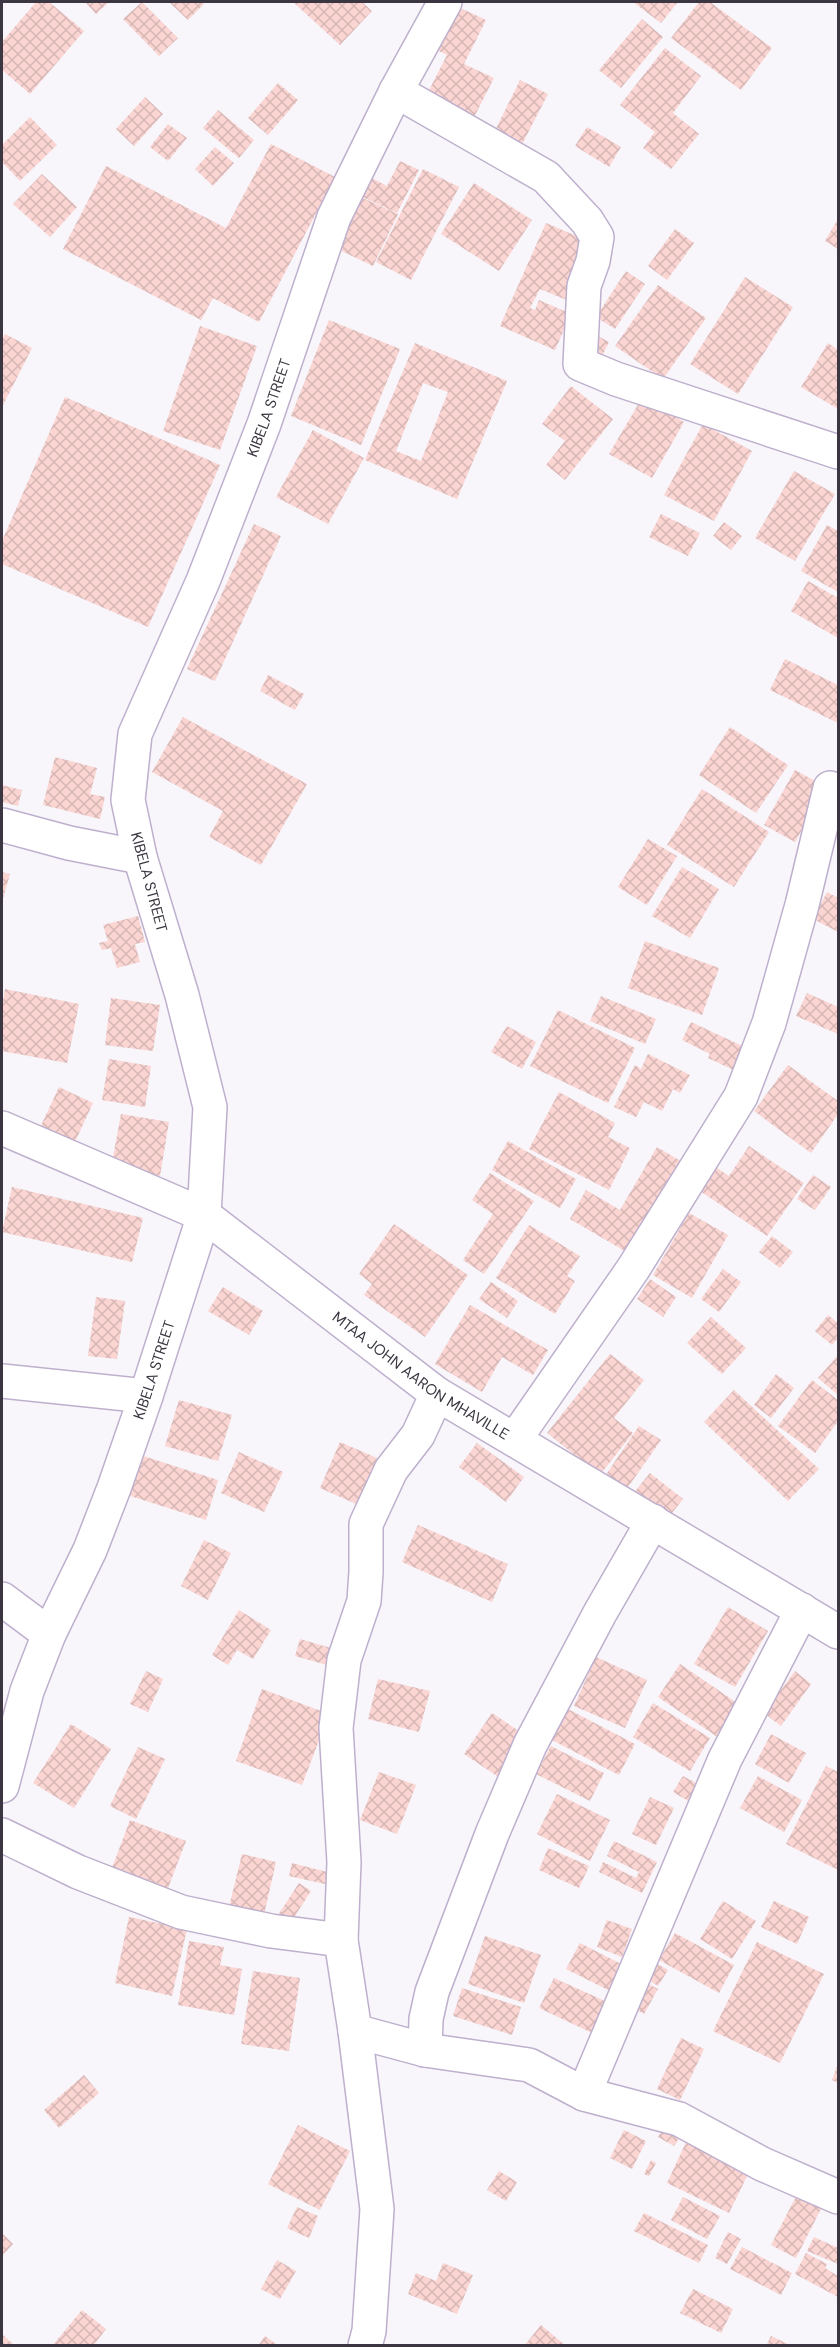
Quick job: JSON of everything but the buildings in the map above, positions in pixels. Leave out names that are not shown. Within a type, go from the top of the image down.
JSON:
[{"type":"street","name":"KIBELA STREET","points":[[3,1773],[27,1691],[49,1634],[90,1550],[147,1396],[204,1215],[210,1107],[182,995],[140,857],[128,800],[135,734],[203,581],[264,424],[334,217],[396,91],[445,2]]},
{"type":"street","points":[[396,91],[546,177],[587,221],[597,237],[593,261],[584,286],[580,364],[616,379],[838,452]]},
{"type":"street","points":[[515,1439],[633,1269],[741,1096],[769,1023],[802,905],[830,788]]},
{"type":"street","points":[[2,825],[69,843],[140,857]]},
{"type":"street","name":"MTAA JOHN AARON MHAVILLE","points":[[2,1128],[204,1215],[437,1394],[838,1632]]},
{"type":"street","points":[[2,1381],[147,1396]]},
{"type":"street","points":[[365,2346],[369,2331],[377,2209],[355,2031],[341,1940],[344,1862],[336,1728],[344,1660],[364,1601],[366,1524],[392,1470],[418,1435],[437,1394]]},
{"type":"street","points":[[425,2050],[426,2019],[432,1992],[492,1834],[530,1745],[652,1521]]},
{"type":"street","points":[[2,1599],[49,1634]]},
{"type":"street","points":[[584,2094],[725,1759],[802,1610]]},
{"type":"street","points":[[2,1835],[78,1872],[181,1912],[271,1931],[341,1940]]},
{"type":"street","points":[[355,2031],[425,2050],[529,2065],[584,2094],[679,2119],[762,2164],[838,2197]]}]
